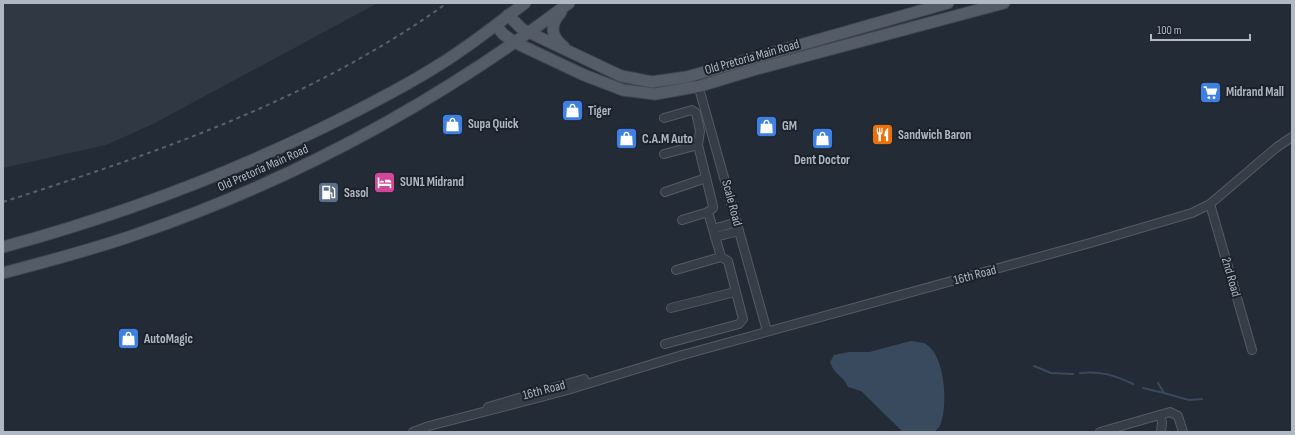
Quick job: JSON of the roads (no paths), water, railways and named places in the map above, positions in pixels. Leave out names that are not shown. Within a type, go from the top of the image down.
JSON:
[{"type":"main road","name":"Old Pretoria Main Road","points":[[3,247],[118,213],[186,189],[259,158],[390,93],[444,62],[525,3]]},
{"type":"main road","name":"Old Pretoria Main Road","points":[[3,273],[98,247],[147,231],[226,200],[285,174],[358,138],[458,80],[569,3]]},
{"type":"main road","points":[[569,3],[556,18],[552,30],[557,41],[574,55]]},
{"type":"main road","name":"Old Pretoria Main Road","points":[[508,16],[520,28],[617,75],[639,81],[665,81],[696,74],[948,3]]},
{"type":"main road","name":"Old Pretoria Main Road","points":[[496,24],[503,34],[514,42],[584,75],[623,90],[654,94],[700,86],[1004,3]]},
{"type":"street","name":"Scale Road","points":[[696,74],[767,331]]},
{"type":"street","points":[[664,118],[695,110],[700,131],[698,144],[714,206],[708,212],[682,220]]},
{"type":"street","name":"16th Road","points":[[413,432],[455,419],[503,401],[589,378],[635,369],[767,331],[1090,243],[1192,213],[1210,204],[1277,147],[1292,137]]},
{"type":"street","points":[[664,154],[698,144]]},
{"type":"street","points":[[665,192],[706,178]]},
{"type":"street","name":"2nd Road","points":[[1210,204],[1252,350]]},
{"type":"street","points":[[665,344],[741,322],[743,319],[728,261],[721,257],[708,212]]},
{"type":"street","points":[[714,233],[737,222]]},
{"type":"street","points":[[714,233],[739,231]]},
{"type":"street","points":[[676,270],[721,257]]},
{"type":"street","points":[[671,308],[735,292]]},
{"type":"street","points":[[1100,432],[1170,412],[1176,413],[1183,432]]},
{"type":"street","points":[[1160,415],[1162,422],[1161,432]]},
{"type":"water","points":[[911,341],[926,344],[932,350],[941,369],[944,393],[943,415],[940,426],[934,432],[903,432],[861,391],[848,387],[844,380],[834,370],[830,362],[834,355],[849,352],[869,352]]},
{"type":"waterway","points":[[1034,366],[1051,373],[1073,374]]},
{"type":"waterway","points":[[1080,373],[1107,374],[1133,384]]},
{"type":"waterway","points":[[1158,383],[1164,393],[1189,400],[1202,399]]},
{"type":"waterway","points":[[1143,388],[1164,393]]},
{"type":"railway","points":[[3,202],[176,143],[233,120],[343,68],[396,37],[447,3]]},
{"type":"place","name":"Midrand Mall","points":[[1210,92]]},
{"type":"place","name":"Tiger","points":[[573,111]]},
{"type":"place","name":"Supa Quick","points":[[452,124]]},
{"type":"place","name":"GM","points":[[766,126]]},
{"type":"place","name":"Sandwich Baron","points":[[882,135]]},
{"type":"place","name":"Dent Doctor","points":[[822,138]]},
{"type":"place","name":"C.A.M Auto","points":[[626,139]]},
{"type":"place","name":"SUN1 Midrand","points":[[384,182]]},
{"type":"place","name":"Sasol","points":[[329,193]]},
{"type":"place","name":"AutoMagic","points":[[129,339]]}]
